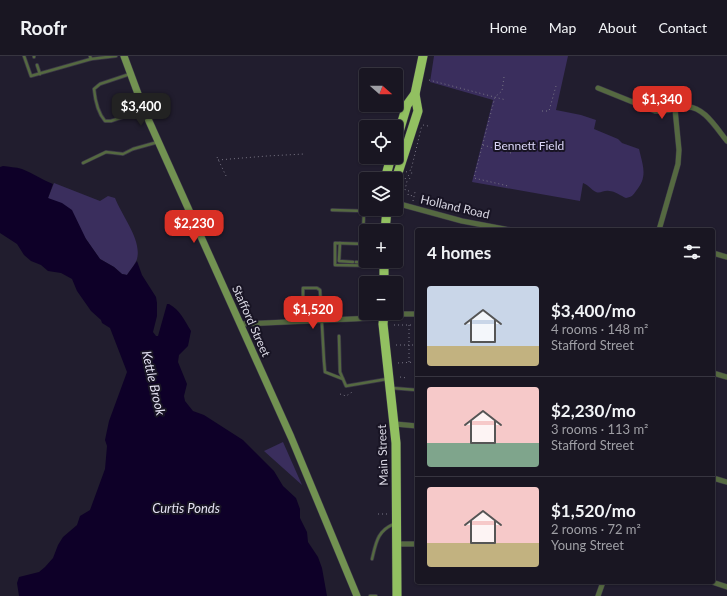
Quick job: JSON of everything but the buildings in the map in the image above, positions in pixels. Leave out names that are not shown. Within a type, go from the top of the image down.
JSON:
[{"type":"highway","points":[[402,172],[418,111],[415,94],[423,56]]},
{"type":"highway","points":[[403,120],[407,105],[415,94]]},
{"type":"highway","name":"Main Street","points":[[383,320],[395,424],[397,473],[397,596]]},
{"type":"main road","name":"Stafford Street","points":[[124,56],[144,110],[241,324],[312,487],[357,596]]},
{"type":"street","points":[[598,88],[651,110],[664,111],[690,107],[700,110],[727,141]]},
{"type":"street","points":[[660,228],[678,164],[679,150],[675,109]]},
{"type":"street","name":"Holland Road","points":[[403,205],[462,221],[499,228]]},
{"type":"street","points":[[715,254],[727,257]]},
{"type":"street","points":[[403,314],[415,314]]},
{"type":"street","points":[[241,324],[359,319]]},
{"type":"street","points":[[715,374],[727,378]]},
{"type":"street","points":[[395,424],[415,426]]},
{"type":"street","points":[[715,479],[727,482]]},
{"type":"street","points":[[397,544],[415,544]]},
{"type":"street","points":[[715,583],[727,587]]},
{"type":"street","points":[[598,596],[602,584]]},
{"type":"lane","points":[[24,56],[31,76],[90,58],[116,56]]},
{"type":"lane","points":[[37,64],[40,74]]},
{"type":"lane","points":[[130,74],[100,84],[94,89],[95,98],[101,117],[105,121],[111,121],[144,110]]},
{"type":"lane","points":[[83,163],[106,152],[123,154],[134,149],[159,142]]},
{"type":"lane","points":[[332,210],[359,211]]},
{"type":"lane","points":[[359,244],[335,243],[335,266],[359,266]]},
{"type":"lane","points":[[340,243],[339,261],[359,262]]},
{"type":"lane","points":[[303,322],[303,288],[317,288],[320,290],[326,372],[343,379]]},
{"type":"lane","points":[[340,336],[340,372],[346,386],[390,383],[415,389]]},
{"type":"lane","points":[[372,559],[381,532],[385,528],[396,523]]},
{"type":"lane","points":[[370,596],[376,596]]},
{"type":"path","points":[[504,77],[502,90],[495,97],[474,178],[508,186]]},
{"type":"path","points":[[429,80],[506,100]]},
{"type":"path","points":[[542,112],[549,110],[556,86]]},
{"type":"path","points":[[419,124],[428,126]]},
{"type":"path","points":[[404,172],[411,170],[422,125]]},
{"type":"path","points":[[483,145],[511,153]]},
{"type":"path","points":[[218,160],[304,154]]},
{"type":"path","points":[[217,157],[226,178]]},
{"type":"path","points":[[412,163],[416,164]]},
{"type":"path","points":[[410,179],[408,176],[412,173]]},
{"type":"path","points":[[403,179],[407,181],[405,190],[409,191],[408,194],[414,196]]},
{"type":"path","points":[[413,201],[415,192]]},
{"type":"path","points":[[394,325],[415,324]]},
{"type":"path","points":[[409,325],[409,362]]},
{"type":"path","points":[[396,345],[413,345]]},
{"type":"path","points":[[398,362],[415,362]]},
{"type":"path","points":[[400,377],[407,378]]},
{"type":"path","points":[[340,394],[346,396],[352,393],[353,389]]},
{"type":"path","points":[[378,514],[389,514]]},
{"type":"green space","name":"Bennett Field","points":[[434,56],[568,56],[556,110],[581,115],[596,120],[594,129],[618,139],[622,143],[639,149],[644,171],[640,186],[632,196],[626,198],[611,191],[596,192],[583,183],[580,201],[472,182],[493,100],[430,82]]},
{"type":"green space","points":[[54,183],[100,201],[108,196],[115,198],[137,244],[137,259],[127,275],[122,274],[114,267],[100,259],[86,239],[48,198]]},
{"type":"green space","points":[[283,442],[302,485],[264,451]]},
{"type":"water","name":"Curtis Ponds","points":[[3,166],[22,169],[53,184],[48,198],[62,203],[72,210],[86,239],[100,259],[114,267],[122,274],[127,275],[137,261],[142,275],[156,297],[157,316],[153,332],[156,336],[158,336],[167,304],[173,306],[182,316],[191,331],[188,346],[179,355],[178,362],[187,384],[184,396],[185,401],[193,411],[204,415],[243,440],[274,471],[283,486],[296,498],[300,509],[300,518],[307,532],[308,542],[318,557],[322,568],[327,596],[19,596],[17,583],[19,577],[39,572],[45,567],[53,558],[63,537],[77,525],[80,516],[90,510],[105,469],[107,446],[105,440],[109,421],[127,372],[110,328],[102,323],[101,320],[91,311],[77,291],[72,279],[61,273],[48,271],[41,265],[31,261],[24,255],[17,244],[0,233],[0,167]]},
{"type":"water label","name":"Kettle Brook","points":[[154,383]]}]
